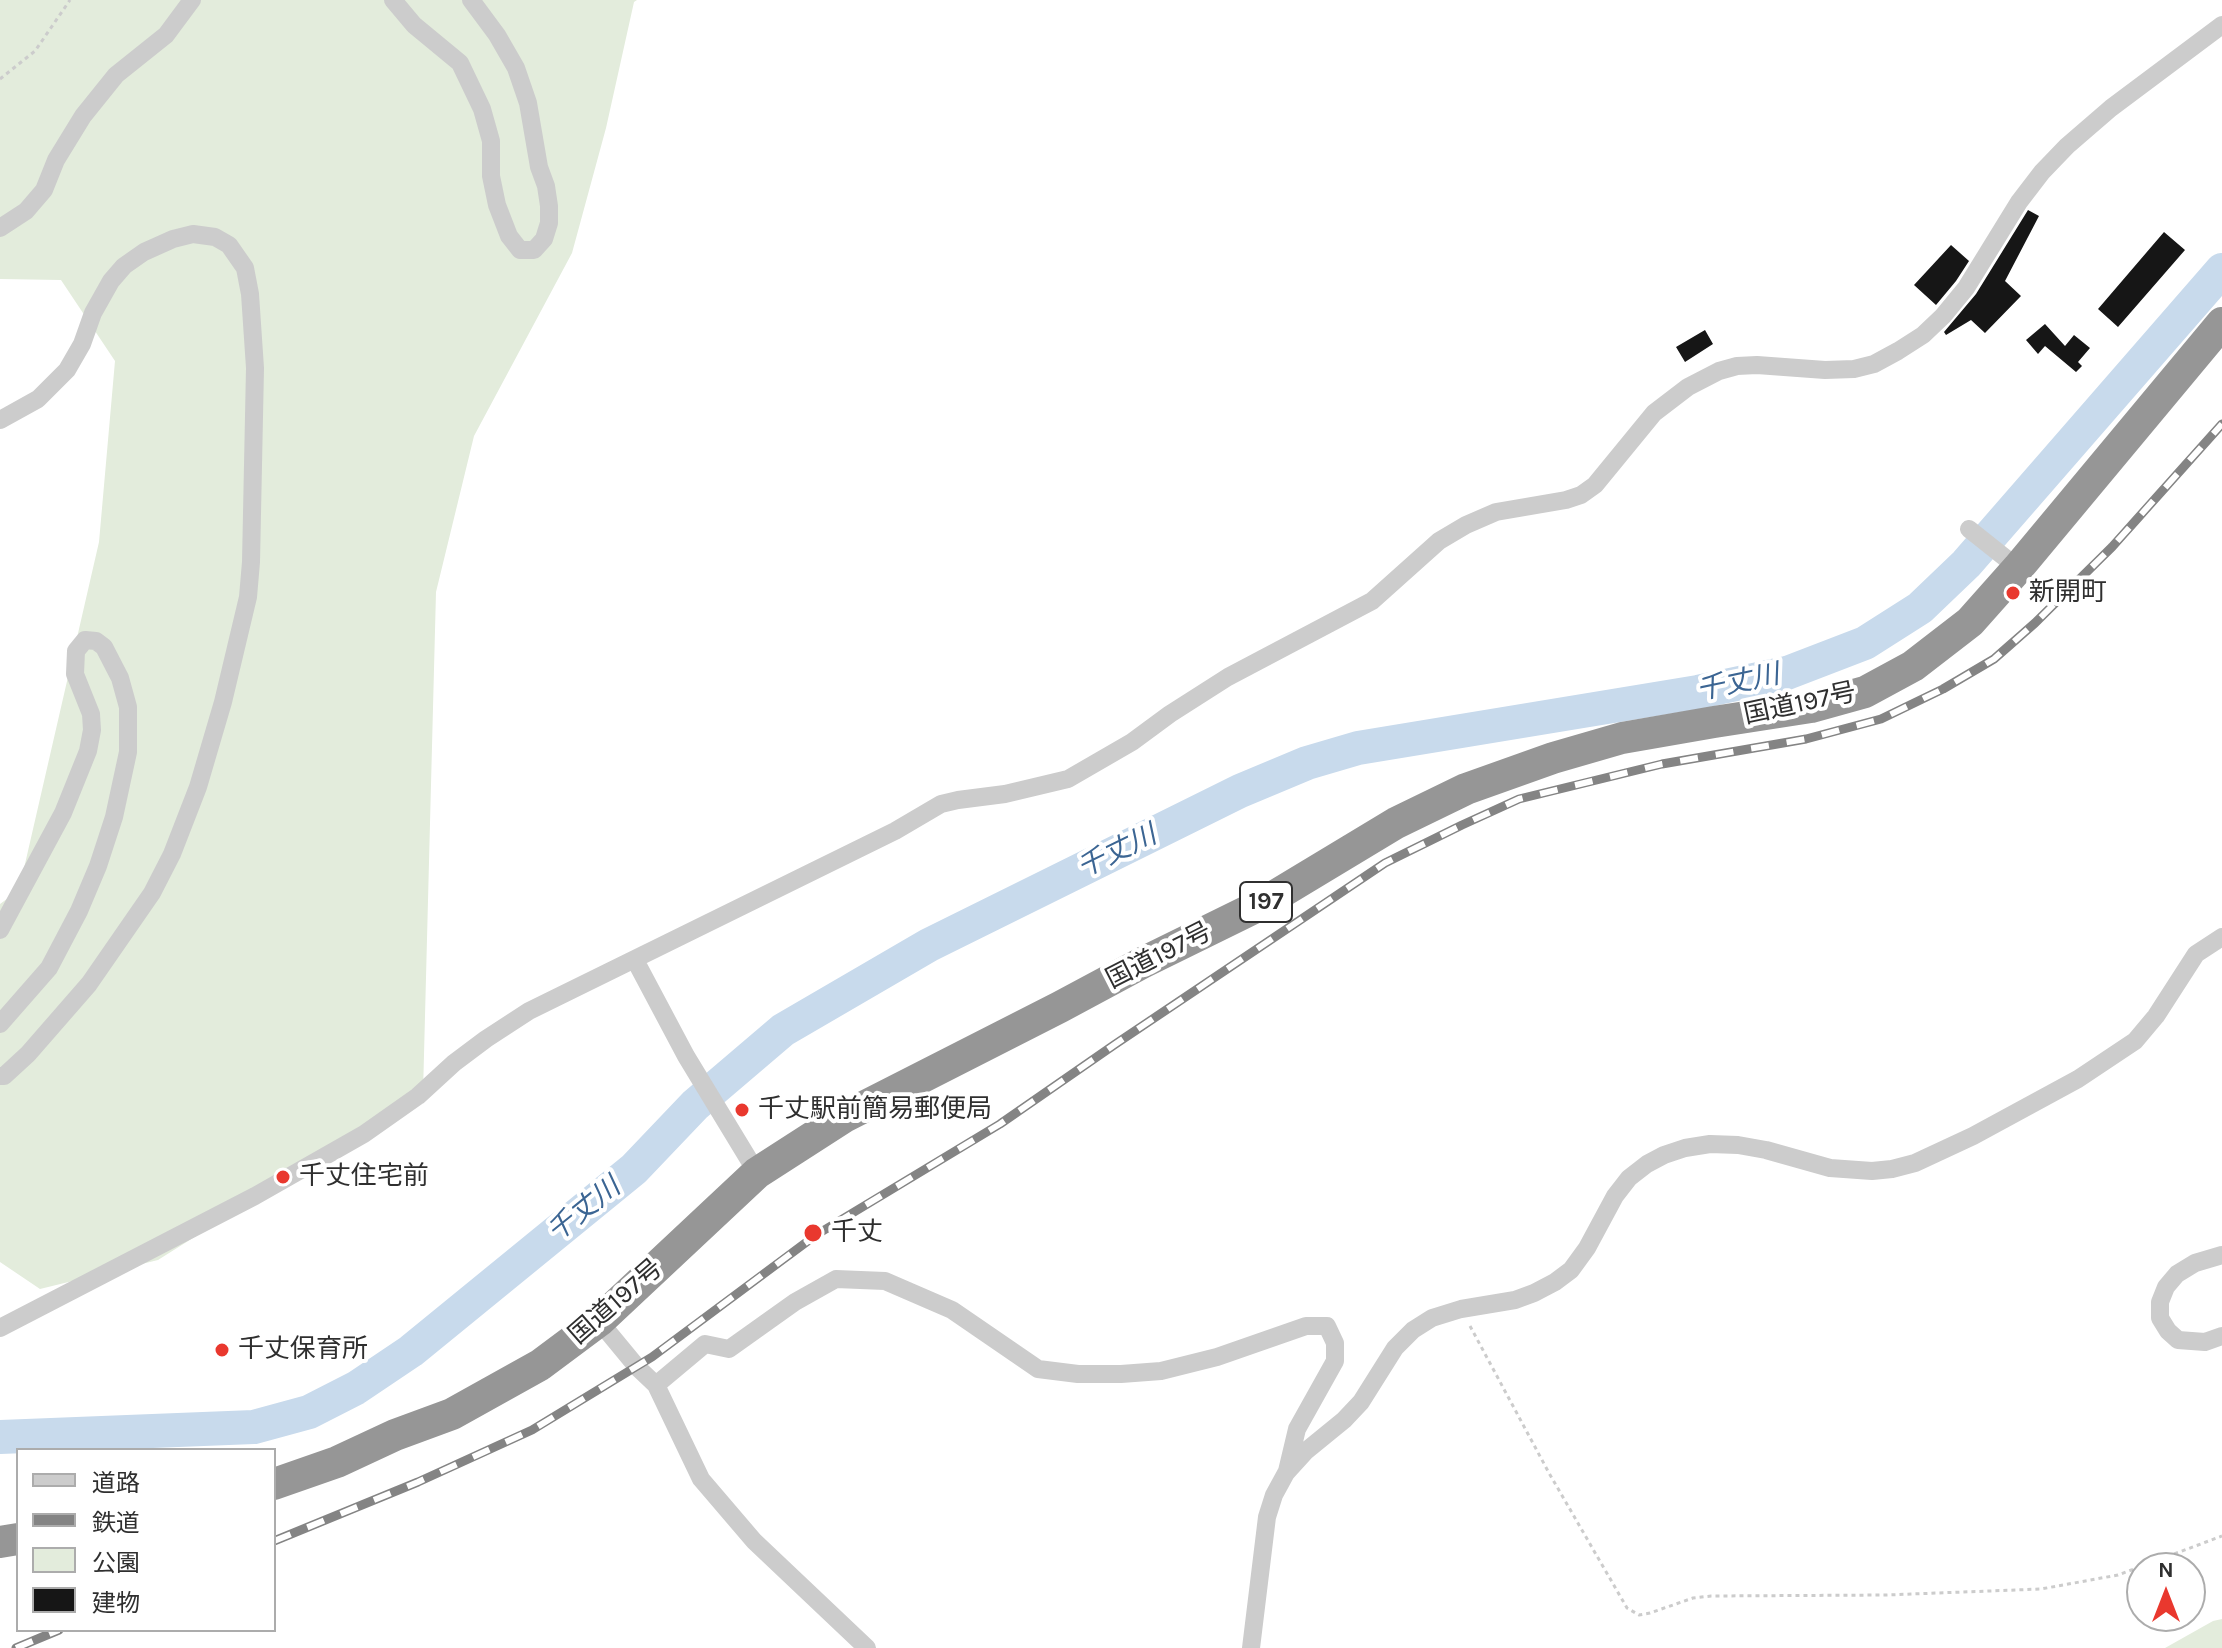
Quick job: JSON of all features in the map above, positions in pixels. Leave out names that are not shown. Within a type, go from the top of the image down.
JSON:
[{"type":"highway","name":"国道197号","points":[[276,1483],[337,1462],[395,1435],[452,1414],[540,1365],[599,1321],[757,1173],[844,1117],[1260,905],[1396,823],[1466,789],[1553,758],[1622,738],[1811,707],[1865,692],[1913,666],[1970,622],[2011,563],[2222,323]]},
{"type":"street","points":[[0,228],[26,211],[44,190],[56,160],[83,116],[116,75],[166,35],[192,0]]},
{"type":"street","points":[[393,0],[414,25],[460,63],[482,109],[491,141],[491,176],[505,226],[520,250],[534,250],[544,239],[549,223],[549,206],[528,103],[516,68],[471,0]]},
{"type":"street","points":[[0,1328],[242,1203],[364,1134],[418,1096],[465,1055],[529,1011],[895,831],[941,804],[1005,794],[1068,779],[1092,767],[1228,677],[1372,601],[1439,541],[1466,525],[1496,512],[1581,495],[1595,485],[1654,413],[1688,387],[1719,371],[1757,365],[1854,369],[1874,364],[1898,351],[1923,335],[1943,316],[1966,288],[2019,202],[2067,146],[2111,108],[2222,25]]},
{"type":"street","points":[[0,420],[38,399],[67,370],[111,281],[124,266],[144,252],[193,234],[215,237],[229,245],[245,268],[255,368],[248,597],[223,702],[198,787],[172,854],[144,905],[89,984],[28,1054],[4,1076],[0,1076]]},
{"type":"street","points":[[1969,529],[2011,563]]},
{"type":"street","points":[[0,930],[63,813],[88,751],[91,714],[75,674],[76,651],[85,640],[96,641],[104,647],[120,678],[128,707],[128,752],[114,817],[79,911],[49,968],[0,1024]]},
{"type":"street","points":[[1251,1648],[1267,1517],[1274,1495],[1286,1473],[1306,1451],[1361,1402],[1395,1348],[1413,1330],[1432,1318],[1461,1309],[1515,1300],[1555,1282],[1571,1270],[1587,1248],[1615,1196],[1629,1178],[1664,1155],[1710,1144],[1738,1145],[1830,1168],[1872,1171],[1915,1163],[1973,1136],[2078,1079],[2135,1041],[2156,1016],[2196,954],[2222,937]]},
{"type":"street","points":[[635,960],[686,1056],[757,1173]]},
{"type":"street","points":[[2222,1255],[2195,1263],[2177,1274],[2166,1287],[2160,1302],[2160,1318],[2178,1340],[2205,1342],[2222,1336]]},
{"type":"street","points":[[656,1385],[705,1344],[729,1349],[795,1302],[836,1279],[885,1281],[952,1310],[1038,1369],[1078,1374],[1161,1371],[1217,1357],[1306,1326],[1327,1326],[1335,1343],[1335,1361],[1297,1429],[1286,1473]]},
{"type":"street","points":[[599,1321],[656,1385],[701,1479],[754,1541],[867,1648]]},
{"type":"path","points":[[0,79],[35,51],[70,0]]},
{"type":"path","points":[[1461,1309],[1549,1473],[1627,1608],[1639,1615],[1693,1598],[1711,1596],[1986,1593],[2041,1589],[2118,1575],[2222,1536]]},
{"type":"green space","points":[[0,0],[637,0],[634,2],[606,128],[572,253],[474,436],[436,592],[423,1093],[158,1260],[40,1289],[0,1262],[0,904],[19,890],[99,542],[115,361],[61,280],[0,279]]},
{"type":"green space","points":[[2222,1619],[2222,1648],[2165,1648],[2193,1632],[2206,1632],[2206,1625]]},
{"type":"building","points":[[2028,210],[2039,216],[2005,281],[2021,296],[1985,333],[1971,320],[1946,335],[1944,332],[1976,294]]},
{"type":"building","points":[[2164,232],[2185,250],[2118,327],[2098,309]]},
{"type":"building","points":[[1951,245],[1969,261],[1936,305],[1914,285]]},
{"type":"building","points":[[2045,324],[2065,346],[2074,335],[2090,348],[2078,362],[2082,366],[2076,372],[2045,346],[2038,354],[2026,340]]},
{"type":"building","points":[[1705,330],[1713,344],[1685,362],[1676,347]]},
{"type":"waterway","name":"千丈川","points":[[0,1437],[254,1427],[309,1412],[356,1388],[411,1351],[634,1169],[695,1105],[783,1030],[929,945],[1240,791],[1307,763],[1358,748],[1698,692],[1787,673],[1865,643],[1920,608],[1966,564],[2222,270]]},
{"type":"railway","points":[[276,1540],[418,1482],[532,1430],[652,1357],[816,1235],[1000,1124],[1385,863],[1519,799],[1662,764],[1806,739],[1881,719],[1943,689],[1994,659],[2035,623],[2112,547],[2222,424]]},
{"type":"railway","points":[[16,1648],[54,1632]]},
{"type":"place","name":"新開町","points":[[2013,593]]},
{"type":"place","name":"千丈駅前簡易郵便局","points":[[742,1110]]},
{"type":"place","name":"千丈住宅前","points":[[283,1177]]},
{"type":"place","name":"千丈","points":[[813,1233]]},
{"type":"place","name":"千丈保育所","points":[[222,1350]]}]
